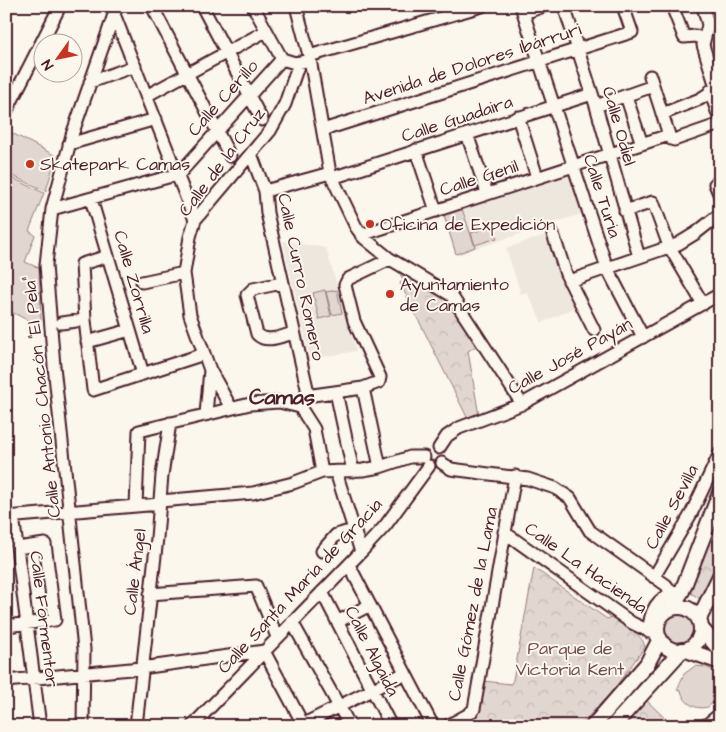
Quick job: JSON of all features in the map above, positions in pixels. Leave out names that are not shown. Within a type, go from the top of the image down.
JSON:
[{"type":"main road","points":[[593,726],[647,664],[660,618],[670,609],[720,494]]},
{"type":"main road","points":[[613,726],[684,650],[698,640],[700,623],[720,576]]},
{"type":"main road","points":[[670,609],[686,608],[720,650]]},
{"type":"main road","points":[[656,636],[669,648],[684,650],[720,662]]},
{"type":"street","points":[[6,112],[60,6]]},
{"type":"street","points":[[152,6],[230,156]]},
{"type":"street","points":[[202,6],[262,120]]},
{"type":"street","points":[[253,6],[282,59],[306,59],[482,6]]},
{"type":"street","points":[[296,6],[331,176],[347,211],[361,235],[390,259],[451,295],[522,404]]},
{"type":"street","points":[[522,10],[544,6]]},
{"type":"street","name":"Calle Odiel","points":[[564,6],[596,106],[608,154],[639,256]]},
{"type":"street","name":"Avenida de Dolores Ibárruri","points":[[323,130],[632,32],[623,6]]},
{"type":"street","points":[[672,6],[684,37],[696,36],[703,39]]},
{"type":"street","points":[[703,6],[708,25],[703,45],[716,88],[720,120]]},
{"type":"street","points":[[116,10],[146,96],[179,174],[195,220]]},
{"type":"street","name":"Calle Antonio Chacón \"El Pela\"","points":[[83,726],[84,673],[71,513],[47,295],[46,265],[52,210],[69,144],[116,10]]},
{"type":"street","name":"Calle Turia","points":[[522,10],[607,268],[642,337]]},
{"type":"street","points":[[146,96],[266,30]]},
{"type":"street","name":"Calle Cerillo","points":[[179,174],[282,59]]},
{"type":"street","name":"Calle de la Cruz","points":[[231,408],[210,370],[190,315],[184,273],[190,237],[195,220],[252,154],[280,115],[306,59]]},
{"type":"street","points":[[90,82],[135,66]]},
{"type":"street","points":[[596,106],[626,96],[651,81],[669,135]]},
{"type":"street","points":[[662,114],[700,99],[716,88]]},
{"type":"street","name":"Calle Guadaira","points":[[265,192],[331,176],[592,94]]},
{"type":"street","points":[[626,96],[642,144]]},
{"type":"street","points":[[518,117],[537,177]]},
{"type":"street","points":[[69,144],[156,119]]},
{"type":"street","name":"Calle Genil","points":[[361,235],[669,135],[674,140],[720,124]]},
{"type":"street","points":[[467,134],[487,193]]},
{"type":"street","points":[[416,150],[436,210]]},
{"type":"street","name":"Calle Curro Romero","points":[[252,154],[265,192],[267,213],[307,388],[306,396]]},
{"type":"street","points":[[52,210],[179,174]]},
{"type":"street","points":[[720,180],[716,184],[720,196]]},
{"type":"street","name":"Calle Zorrilla","points":[[92,199],[143,374]]},
{"type":"street","points":[[625,211],[653,202],[669,246],[703,304]]},
{"type":"street","points":[[569,281],[669,246],[696,233],[720,214]]},
{"type":"street","points":[[553,234],[569,281],[594,330]]},
{"type":"street","points":[[108,256],[82,264],[92,390],[204,354]]},
{"type":"street","points":[[300,407],[306,396],[363,388],[377,384],[380,380],[354,321],[344,284],[348,279],[390,259]]},
{"type":"street","points":[[142,282],[184,273]]},
{"type":"street","points":[[282,283],[253,289],[247,295],[257,334],[261,338],[267,339],[294,333]]},
{"type":"street","name":"Calle José Payán","points":[[439,448],[447,436],[459,428],[522,404],[720,294]]},
{"type":"street","points":[[61,322],[85,320]]},
{"type":"street","points":[[87,342],[130,330]]},
{"type":"street","name":"Calle de la Cruz","points":[[206,414],[210,370]]},
{"type":"street","points":[[363,388],[380,467]]},
{"type":"street","points":[[336,392],[353,471]]},
{"type":"street","points":[[136,506],[138,433],[143,429],[231,408],[274,402],[288,403],[300,407],[314,429],[322,472]]},
{"type":"street","name":"Calle Ángel","points":[[136,726],[163,464],[170,423]]},
{"type":"street","points":[[10,517],[71,513],[253,493],[293,483],[322,472],[353,471],[380,467],[410,457],[426,461],[437,467],[442,463],[444,455],[439,448],[430,447],[426,451],[426,461]]},
{"type":"street","name":"Calle Sevilla","points":[[654,577],[691,514],[720,453]]},
{"type":"street","name":"Calle Santa María de Gracia","points":[[193,725],[361,552],[389,520],[426,461]]},
{"type":"street","points":[[442,463],[451,469],[515,476],[548,484],[570,498],[590,531],[677,592]]},
{"type":"street","points":[[336,472],[361,552]]},
{"type":"street","name":"Calle Gómez de la Lama","points":[[447,726],[474,709],[515,476]]},
{"type":"street","name":"Calle Formentor","points":[[10,517],[17,548],[28,624],[40,726]]},
{"type":"street","points":[[322,551],[336,535],[353,530]]},
{"type":"street","name":"Calle La Hacienda","points":[[504,532],[632,623],[656,636]]},
{"type":"street","points":[[6,626],[55,620],[45,544],[17,548]]},
{"type":"street","points":[[348,565],[433,726]]},
{"type":"street","points":[[150,594],[256,586],[277,637]]},
{"type":"street","name":"Calle Algaida","points":[[322,592],[391,726]]},
{"type":"street","points":[[656,636],[652,610],[659,601],[677,592]]},
{"type":"street","points":[[337,622],[370,605]]},
{"type":"street","points":[[292,622],[350,726]]},
{"type":"street","points":[[6,681],[141,668],[264,651],[304,725],[405,673]]},
{"type":"street","points":[[705,726],[720,714]]},
{"type":"shaded area","points":[[570,171],[584,213],[456,255],[441,212]]},
{"type":"shaded area","points":[[550,234],[579,305],[542,323],[527,292],[521,294],[506,248]]},
{"type":"shaded area","points":[[283,241],[326,248],[356,351],[310,359]]},
{"type":"green space","name":"Skatepark Camas","points":[[6,130],[56,156],[46,191],[6,173]]},
{"type":"green space","points":[[6,175],[44,193],[29,231],[35,235],[25,262],[39,268],[41,321],[35,324],[6,309]]},
{"type":"green space","points":[[461,206],[475,247],[456,254],[443,212]]},
{"type":"green space","points":[[493,226],[497,238],[475,245],[471,233]]},
{"type":"green space","points":[[398,270],[447,296],[481,343],[468,351],[479,416],[469,421],[400,283],[404,281]]},
{"type":"green space","points":[[325,290],[331,316],[319,319],[313,293]]},
{"type":"green space","points":[[337,290],[342,313],[332,315],[326,292]]},
{"type":"green space","points":[[720,506],[720,567],[705,602],[686,590]]},
{"type":"green space","name":"Parque de Victoria Kent","points":[[534,568],[607,619],[612,617],[632,630],[645,647],[611,693],[579,726],[474,726],[469,718],[483,681],[511,684],[513,680]]},
{"type":"green space","points":[[680,613],[691,617],[695,628],[691,639],[680,643],[669,639],[665,628],[669,617]]},
{"type":"green space","points":[[695,666],[706,667],[716,672],[715,674],[720,682],[720,696],[708,707],[699,708],[691,705],[681,691],[677,690],[684,674]]},
{"type":"green space","points":[[644,698],[673,726],[619,726]]},
{"type":"place","name":"Skatepark Camas","points":[[30,164]]},
{"type":"place","name":"Oficina de Expedición","points":[[370,224]]},
{"type":"place","name":"Ayuntamiento de Camas","points":[[390,294]]},
{"type":"district","name":"Camas","points":[[282,397]]}]
